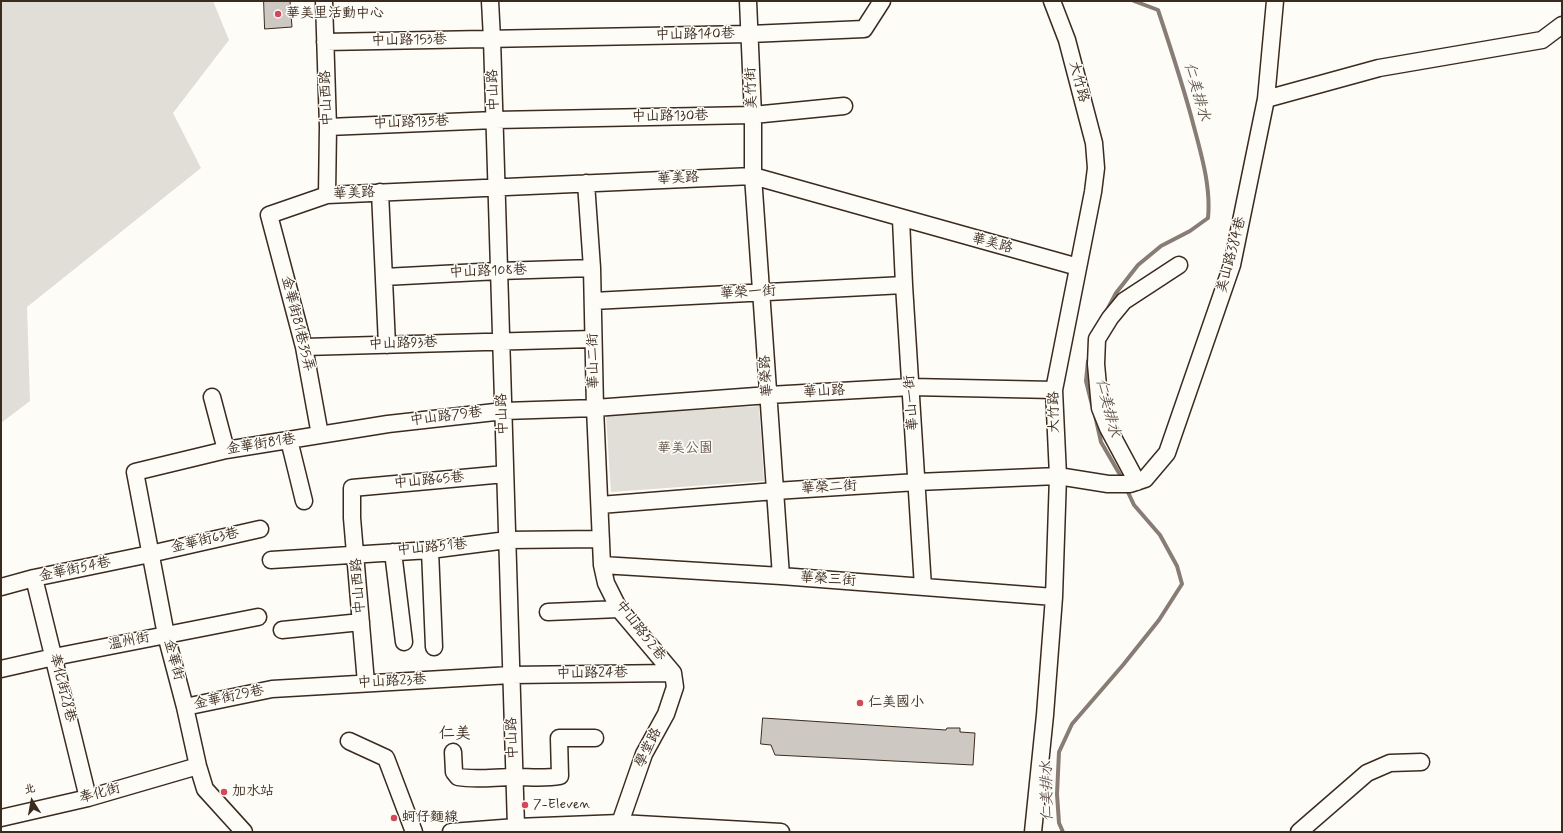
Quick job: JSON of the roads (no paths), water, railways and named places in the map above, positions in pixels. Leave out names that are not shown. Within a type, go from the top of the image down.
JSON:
[{"type":"street","name":"中山西路","points":[[324,1],[328,126],[327,195]]},
{"type":"street","name":"中山路","points":[[490,1],[495,120],[516,827]]},
{"type":"street","name":"美竹街","points":[[748,1],[753,115],[753,176]]},
{"type":"street","name":"中山路140巷","points":[[492,39],[750,34],[864,29],[882,1]]},
{"type":"street","name":"大竹路","points":[[1033,832],[1045,716],[1054,598],[1058,476],[1054,390],[1095,180],[1096,168],[1094,143],[1067,40],[1052,1]]},
{"type":"street","name":"美山路384巷","points":[[1134,483],[1145,479],[1167,453],[1232,265],[1266,99],[1275,1]]},
{"type":"street","points":[[1266,99],[1379,68],[1542,40],[1562,25]]},
{"type":"street","name":"中山路153巷","points":[[325,42],[492,39]]},
{"type":"street","name":"中山路130巷","points":[[495,120],[753,115],[844,106]]},
{"type":"street","name":"中山路135巷","points":[[328,126],[495,120]]},
{"type":"street","name":"華美路","points":[[268,215],[327,195],[753,176],[901,219],[1078,267]]},
{"type":"street","name":"華榮路","points":[[753,176],[781,576]]},
{"type":"street","name":"華山二街","points":[[586,183],[592,268],[595,408],[601,539]]},
{"type":"street","points":[[380,192],[387,345]]},
{"type":"street","name":"金華街81巷35弄","points":[[268,215],[304,347],[320,435]]},
{"type":"street","name":"華山一街","points":[[901,219],[923,587]]},
{"type":"street","points":[[1134,483],[1100,408],[1096,364],[1097,339],[1110,318],[1124,301],[1180,265]]},
{"type":"street","name":"中山路108巷","points":[[384,277],[592,268]]},
{"type":"street","name":"華榮一街","points":[[593,301],[904,285]]},
{"type":"street","name":"中山路93巷","points":[[304,347],[594,339]]},
{"type":"street","name":"華山路","points":[[595,408],[768,395],[911,387],[1054,390]]},
{"type":"street","points":[[212,397],[226,450]]},
{"type":"street","name":"中山路79巷","points":[[388,424],[504,411],[595,408]]},
{"type":"street","name":"金華街81巷","points":[[135,472],[226,450],[388,424]]},
{"type":"street","points":[[289,440],[304,501]]},
{"type":"street","name":"金華街","points":[[135,472],[166,635],[198,766],[205,789],[244,832]]},
{"type":"street","name":"中山路65巷","points":[[352,488],[505,474]]},
{"type":"street","name":"華榮二街","points":[[600,505],[775,491],[917,482],[1058,476],[1108,484],[1134,483]]},
{"type":"street","name":"中山西路","points":[[352,488],[352,518],[366,683]]},
{"type":"street","name":"金華街63巷","points":[[150,554],[260,529]]},
{"type":"street","points":[[507,540],[601,539]]},
{"type":"street","name":"中山路52巷","points":[[601,539],[602,564],[606,583],[619,609],[672,673]]},
{"type":"street","name":"中山路51巷","points":[[271,560],[430,550],[507,540]]},
{"type":"street","points":[[430,550],[434,647]]},
{"type":"street","points":[[393,552],[404,642]]},
{"type":"street","name":"金華街54巷","points":[[1,587],[34,578],[150,554]]},
{"type":"street","name":"華榮三街","points":[[602,564],[781,576],[1054,598]]},
{"type":"street","name":"奉化街28巷","points":[[34,578],[88,798]]},
{"type":"street","points":[[548,612],[619,609]]},
{"type":"street","name":"溫州街","points":[[1,669],[54,657],[258,617]]},
{"type":"street","points":[[282,630],[361,622]]},
{"type":"street","name":"中山路24巷","points":[[511,675],[672,673]]},
{"type":"street","name":"學堂路","points":[[620,824],[644,754],[666,714],[675,687],[672,673]]},
{"type":"street","name":"中山路23巷","points":[[272,689],[511,675]]},
{"type":"street","name":"金華街29巷","points":[[185,708],[272,689]]},
{"type":"street","points":[[453,752],[454,772],[458,777],[467,779],[514,777],[544,779],[560,776],[559,738],[595,738]]},
{"type":"street","points":[[349,741],[386,758],[414,832]]},
{"type":"street","points":[[1298,832],[1367,773],[1390,764],[1421,762]]},
{"type":"street","name":"奉化街","points":[[1,818],[88,798],[198,766]]},
{"type":"street","points":[[1,824],[2,832]]},
{"type":"street","points":[[451,832],[516,827],[596,828],[620,824],[780,832]]},
{"type":"waterway","name":"仁美排水","points":[[1106,312],[1116,293],[1138,265],[1161,246],[1190,231],[1208,218],[1209,207],[1203,161],[1186,98],[1158,10],[1134,1]]},
{"type":"waterway","name":"仁美排水","points":[[1088,361],[1086,381],[1092,405]]},
{"type":"waterway","name":"仁美排水","points":[[1095,415],[1101,442],[1123,480]]},
{"type":"waterway","name":"仁美排水","points":[[1063,832],[1059,823],[1057,794],[1059,752],[1072,724],[1123,665],[1159,620],[1182,584],[1177,566],[1160,535],[1134,505],[1126,488]]},
{"type":"place","name":"華美里活動中心","points":[[278,14]]},
{"type":"place","name":"仁美國小","points":[[860,703]]},
{"type":"place","name":"加水站","points":[[224,792]]},
{"type":"place","name":"7-Eleven","points":[[525,805]]},
{"type":"place","name":"蚵仔麵線","points":[[394,818]]},
{"type":"district","name":"仁美","points":[[455,735]]},
{"type":"park label","name":"華美公園","points":[[685,449]]}]
